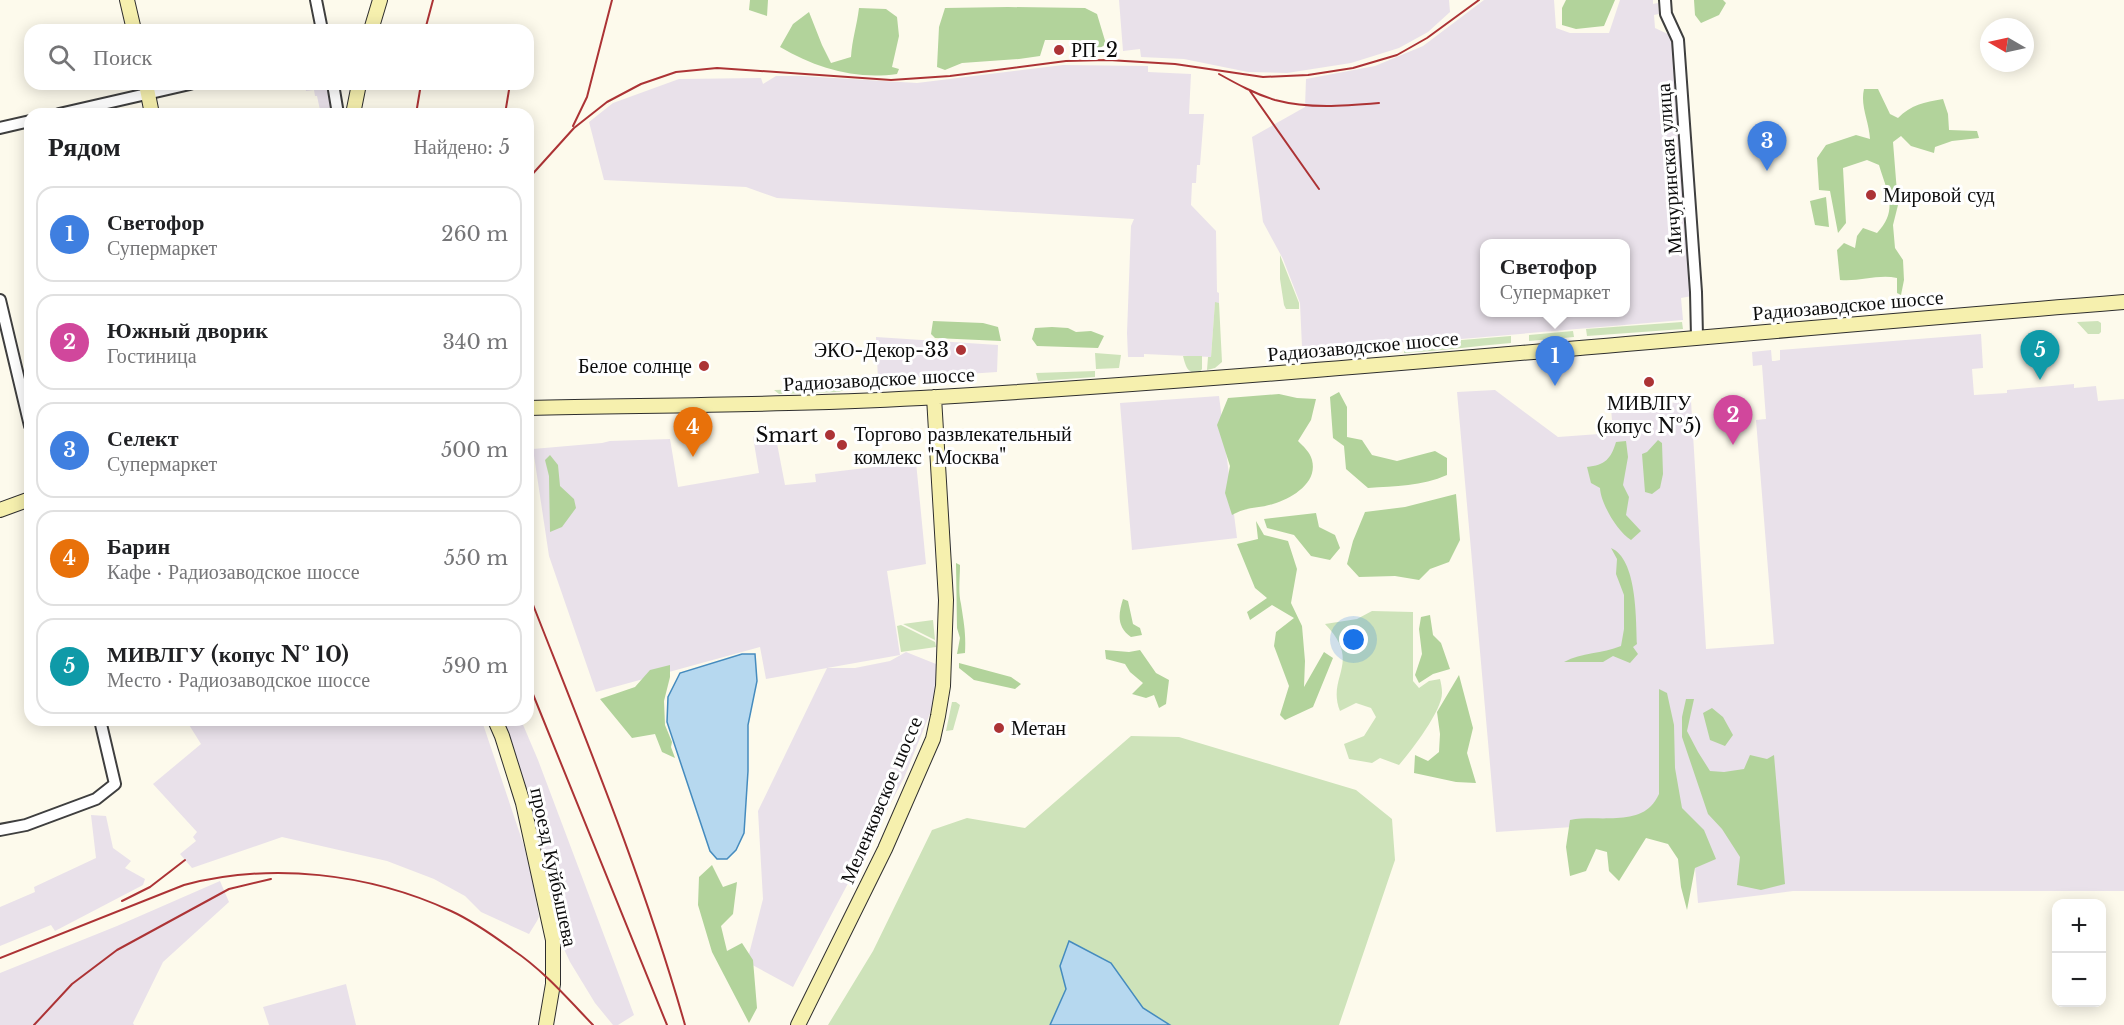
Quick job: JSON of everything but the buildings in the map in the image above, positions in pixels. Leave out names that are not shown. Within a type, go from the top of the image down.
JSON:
[{"type":"street","points":[[127,0],[133,24]]},
{"type":"street","points":[[316,0],[321,24]]},
{"type":"street","points":[[373,24],[380,0]]},
{"type":"street","name":"Мичуринская улица","points":[[1665,0],[1666,14],[1678,40],[1696,292],[1697,337]]},
{"type":"street","points":[[79,108],[140,90]]},
{"type":"street","points":[[147,90],[151,108]]},
{"type":"street","points":[[334,90],[337,108]]},
{"type":"street","points":[[354,108],[358,90]]},
{"type":"street","points":[[0,128],[24,122]]},
{"type":"street","points":[[0,300],[24,401]]},
{"type":"street","name":"Радиозаводское шоссе","points":[[534,408],[765,404],[934,397],[1204,379],[2124,302]]},
{"type":"street","name":"Меленковское шоссе","points":[[798,1025],[885,849],[928,749],[939,716],[944,676],[946,600],[934,397]]},
{"type":"street","points":[[0,510],[24,501]]},
{"type":"street","points":[[0,830],[26,825],[96,799],[116,784],[102,726]]},
{"type":"street","name":"проезд Куйбышева","points":[[498,726],[523,803],[553,940],[553,984],[546,1025]]},
{"type":"shaded area","points":[[1119,0],[1449,0],[1450,12],[1428,32],[1399,48],[1351,63],[1287,73],[1248,72],[1184,59],[1141,57],[1140,49],[1123,51]]},
{"type":"shaded area","points":[[1484,0],[1554,0],[1556,28],[1570,33],[1609,33],[1620,0],[1653,0],[1653,4],[1658,3],[1659,14],[1654,15],[1655,28],[1672,36],[1692,296],[1681,298],[1683,320],[1426,342],[1411,339],[1409,342],[1302,347],[1300,303],[1283,259],[1263,222],[1252,137],[1305,107],[1306,79],[1375,66],[1423,46]]},
{"type":"shaded area","points":[[1063,65],[1148,66],[1148,72],[1191,74],[1189,114],[1204,114],[1200,165],[1197,165],[1196,183],[1192,183],[1191,205],[1216,231],[1219,303],[1215,303],[1211,357],[1144,354],[1144,357],[1128,357],[1131,226],[1134,219],[777,198],[746,187],[604,180],[589,122],[613,103],[679,79],[761,78],[763,84],[776,76],[801,76],[917,83]]},
{"type":"shaded area","points":[[314,90],[329,90],[333,108],[320,108],[317,96]]},
{"type":"shaded area","points":[[1981,334],[1983,368],[1972,369],[1974,395],[2074,384],[2074,388],[2096,386],[2098,401],[2124,399],[2124,891],[1793,891],[1698,903],[1691,819],[1496,832],[1457,392],[1495,390],[1558,437],[1613,433],[1611,408],[1691,401],[1706,649],[1774,644],[1756,420],[1766,419],[1762,365],[1753,366],[1752,352],[1771,350],[1772,361],[1775,361],[1780,360],[1780,350]]},
{"type":"shaded area","points":[[876,337],[998,345],[997,372],[878,380]]},
{"type":"shaded area","points":[[1219,396],[1237,538],[1132,550],[1120,403]]},
{"type":"shaded area","points":[[775,433],[785,485],[816,482],[815,474],[916,462],[926,564],[887,571],[900,655],[766,679],[760,647],[596,692],[549,556],[534,449],[610,441],[670,439],[678,487],[759,473],[753,437],[757,434]]},
{"type":"shaded area","points":[[906,652],[936,664],[937,696],[904,778],[793,987],[747,962],[763,899],[758,811],[827,668],[855,668],[890,661]]},
{"type":"shaded area","points":[[190,726],[484,726],[524,846],[534,888],[539,917],[537,921],[529,934],[481,912],[465,896],[434,879],[387,861],[282,837],[192,868],[180,854],[196,841],[193,837],[197,832],[153,784],[201,744]]},
{"type":"shaded area","points":[[502,726],[524,726],[634,1015],[618,1025],[613,1025],[595,1003],[570,962],[555,930]]},
{"type":"shaded area","points":[[91,815],[106,816],[113,848],[131,861],[125,868],[145,879],[143,885],[55,931],[51,925],[0,946],[0,907],[35,892],[34,887],[96,858]]},
{"type":"shaded area","points":[[220,881],[229,902],[163,962],[134,1025],[0,1025],[0,973]]},
{"type":"shaded area","points":[[346,984],[356,1025],[269,1025],[263,1007]]},
{"type":"green space","points":[[750,0],[768,0],[767,16],[749,10]]},
{"type":"green space","points":[[1566,0],[1615,0],[1604,26],[1576,29],[1562,25],[1562,8]]},
{"type":"green space","points":[[1694,0],[1723,0],[1726,3],[1719,15],[1701,23],[1695,15]]},
{"type":"green space","points":[[859,8],[886,9],[897,17],[899,36],[892,67],[899,69],[897,74],[866,75],[836,71],[808,61],[780,47],[793,24],[809,12],[831,63],[851,57]]},
{"type":"green space","points":[[945,8],[1085,8],[1097,14],[1106,44],[1091,54],[1076,40],[1045,40],[1040,56],[962,63],[945,70],[937,67],[939,27]]},
{"type":"green space","points":[[1864,89],[1878,89],[1890,114],[1898,118],[1918,105],[1943,99],[1948,114],[1949,130],[1977,131],[1979,138],[1952,141],[1935,147],[1934,153],[1911,146],[1901,136],[1893,142],[1898,205],[1893,225],[1895,248],[1903,260],[1904,280],[1901,295],[1897,293],[1897,278],[1840,280],[1837,250],[1844,243],[1855,248],[1857,236],[1863,228],[1877,233],[1888,216],[1888,192],[1879,165],[1867,160],[1843,168],[1846,223],[1838,233],[1830,191],[1819,190],[1817,158],[1826,145],[1856,135],[1870,139],[1863,101]]},
{"type":"green space","points":[[1826,197],[1829,227],[1815,225],[1810,201]]},
{"type":"green space","points":[[1280,255],[1299,303],[1299,309],[1286,309],[1284,305],[1280,279]]},
{"type":"green space","points":[[1215,302],[1219,303],[1222,362],[1215,368],[1207,370],[1208,357],[1211,357]]},
{"type":"green space","points":[[933,321],[983,323],[998,327],[1001,341],[935,338],[931,334]]},
{"type":"green space","points":[[2098,321],[2101,323],[2099,334],[2088,334],[2077,322]]},
{"type":"green space","points":[[1682,322],[1683,329],[1587,336],[1586,329]]},
{"type":"green space","points":[[1035,328],[1068,328],[1076,332],[1091,331],[1104,336],[1098,348],[1037,346],[1032,339]]},
{"type":"green space","points":[[1573,331],[1574,337],[1529,341],[1529,335]]},
{"type":"green space","points":[[1511,336],[1511,343],[1404,353],[1404,349],[1425,343]]},
{"type":"green space","points":[[1095,353],[1121,355],[1119,368],[1096,369]]},
{"type":"green space","points":[[1183,356],[1202,356],[1202,369],[1199,373],[1188,369]]},
{"type":"green space","points":[[1095,371],[1095,377],[1038,381],[1036,373]]},
{"type":"green space","points":[[852,388],[838,392],[779,394],[774,390]]},
{"type":"green space","points":[[1339,392],[1347,407],[1347,437],[1362,440],[1372,455],[1397,461],[1435,451],[1447,458],[1447,475],[1418,483],[1368,488],[1346,469],[1344,446],[1333,438],[1330,397]]},
{"type":"green space","points":[[1279,394],[1316,399],[1311,420],[1298,441],[1311,457],[1313,468],[1311,476],[1302,488],[1288,498],[1232,515],[1225,493],[1230,466],[1217,425],[1228,398]]},
{"type":"green space","points":[[1658,440],[1662,443],[1663,474],[1660,488],[1652,494],[1645,492],[1642,454]]},
{"type":"green space","points":[[1626,441],[1628,457],[1623,485],[1629,497],[1626,515],[1641,531],[1631,540],[1611,517],[1603,502],[1600,488],[1591,483],[1587,467],[1603,463],[1612,453],[1616,442]]},
{"type":"green space","points":[[550,455],[558,465],[560,486],[574,499],[576,508],[562,527],[550,532],[549,476],[545,460]]},
{"type":"green space","points":[[1456,494],[1460,540],[1449,562],[1430,569],[1419,580],[1395,576],[1359,577],[1347,564],[1353,541],[1365,512],[1405,507]]},
{"type":"green space","points":[[1316,513],[1319,527],[1335,535],[1340,548],[1330,560],[1311,556],[1294,535],[1267,528],[1264,519]]},
{"type":"green space","points":[[1256,521],[1264,535],[1288,541],[1297,569],[1291,603],[1302,626],[1305,661],[1304,687],[1324,652],[1333,658],[1313,707],[1285,720],[1280,715],[1289,686],[1274,646],[1276,632],[1294,618],[1272,605],[1250,620],[1247,612],[1267,598],[1255,588],[1237,544],[1258,539]]},
{"type":"green space","points":[[1611,548],[1620,554],[1630,576],[1636,620],[1637,644],[1633,647],[1638,654],[1630,663],[1613,656],[1603,662],[1564,662],[1578,656],[1621,646],[1624,629],[1624,595],[1616,574],[1617,559]]},
{"type":"green space","points":[[956,563],[960,565],[960,595],[965,640],[965,653],[957,654],[960,638],[957,628]]},
{"type":"green space","points":[[1123,599],[1128,601],[1133,624],[1140,628],[1142,635],[1131,637],[1123,629],[1120,610]]},
{"type":"green space","points":[[1372,611],[1413,612],[1413,681],[1419,688],[1429,681],[1440,679],[1441,684],[1441,701],[1437,710],[1399,765],[1380,758],[1372,763],[1349,759],[1344,744],[1364,736],[1376,717],[1371,708],[1356,703],[1340,711],[1337,688],[1343,659],[1336,638],[1325,624],[1357,619]]},
{"type":"green space","points":[[1430,615],[1433,635],[1441,643],[1450,669],[1433,674],[1419,683],[1415,675],[1422,654],[1419,629],[1421,617]]},
{"type":"green space","points":[[933,620],[935,640],[903,624]]},
{"type":"green space","points":[[901,625],[935,642],[936,647],[901,652],[897,626]]},
{"type":"green space","points":[[1105,650],[1129,652],[1140,650],[1156,673],[1169,680],[1166,704],[1159,708],[1154,695],[1146,698],[1132,694],[1143,683],[1130,672],[1125,664],[1106,659]]},
{"type":"green space","points":[[959,663],[1011,677],[1021,684],[1015,689],[974,680],[959,668]]},
{"type":"green space","points":[[670,665],[670,677],[664,701],[665,725],[675,758],[662,752],[655,734],[632,738],[600,699],[635,687],[650,670]]},
{"type":"green space","points":[[1459,675],[1473,728],[1467,753],[1476,783],[1456,782],[1414,773],[1415,755],[1428,761],[1439,752],[1440,734],[1437,712]]},
{"type":"green space","points":[[1659,689],[1667,693],[1674,725],[1675,768],[1682,808],[1704,830],[1716,859],[1695,868],[1687,910],[1681,887],[1678,859],[1668,844],[1646,838],[1619,881],[1609,871],[1607,852],[1596,849],[1586,871],[1570,876],[1566,847],[1570,820],[1634,816],[1651,806],[1659,794]]},
{"type":"green space","points":[[1686,699],[1694,699],[1687,731],[1710,771],[1724,772],[1744,769],[1750,755],[1767,759],[1774,755],[1785,884],[1761,890],[1737,885],[1740,857],[1722,829],[1708,814],[1682,737],[1682,717]]},
{"type":"green space","points":[[952,702],[960,705],[953,730],[946,731]]},
{"type":"green space","points":[[1712,708],[1723,717],[1733,735],[1725,746],[1710,740],[1703,713]]},
{"type":"green space","points":[[1131,736],[1179,737],[1356,790],[1392,819],[1395,860],[1339,1025],[828,1025],[873,951],[932,830],[967,818],[1025,828]]},
{"type":"green space","points":[[712,865],[723,887],[737,882],[733,914],[721,926],[727,951],[742,943],[753,960],[757,1008],[749,1023],[712,952],[698,905],[699,877]]},
{"type":"water","points":[[742,654],[755,654],[757,681],[748,725],[744,833],[736,850],[727,859],[717,859],[710,851],[667,722],[668,697],[680,673]]},
{"type":"water","points":[[1069,941],[1111,963],[1143,1008],[1170,1025],[1050,1025],[1066,989],[1060,966]]},
{"type":"railway","points":[[427,24],[433,0]]},
{"type":"railway","points":[[573,126],[587,97],[612,0]]},
{"type":"railway","points":[[534,172],[574,128],[607,102],[641,84],[676,72],[717,68],[891,80],[950,76],[1066,61],[1108,60],[1175,64],[1263,77],[1308,75],[1353,68],[1397,55],[1427,38],[1479,0]]},
{"type":"railway","points":[[1219,74],[1260,95],[1288,103],[1327,106],[1379,103]]},
{"type":"railway","points":[[417,108],[420,90]]},
{"type":"railway","points":[[506,108],[509,90]]},
{"type":"railway","points":[[1250,91],[1319,189]]},
{"type":"railway","points":[[534,607],[632,861],[685,1025]]},
{"type":"railway","points":[[534,697],[667,1025]]},
{"type":"railway","points":[[122,901],[150,887],[185,860]]},
{"type":"railway","points":[[0,958],[184,885],[251,874],[319,875],[387,888],[420,898],[467,919],[535,966],[593,1025]]},
{"type":"railway","points":[[34,1025],[72,984],[117,950],[229,889],[271,879]]},
{"type":"place","name":"РП-2","points":[[1059,50]]},
{"type":"place","name":"Селект","points":[[1767,171]]},
{"type":"place","name":"Мировой суд","points":[[1871,195]]},
{"type":"place","name":"ЭКО-Декор-33","points":[[961,350]]},
{"type":"place","name":"Белое солнце","points":[[704,366]]},
{"type":"place","name":"МИВЛГУ (копус № 10)","points":[[2040,380]]},
{"type":"place","name":"МИВЛГУ (копус №5)","points":[[1649,382]]},
{"type":"place","name":"Светофор","points":[[1555,386]]},
{"type":"place","name":"Smart","points":[[830,435]]},
{"type":"place","name":"Торгово развлекательный комлекс \"Москва\"","points":[[842,445]]},
{"type":"place","name":"Южный дворик","points":[[1733,445]]},
{"type":"place","name":"Барин","points":[[693,457]]},
{"type":"place","name":"Метан","points":[[999,728]]}]
